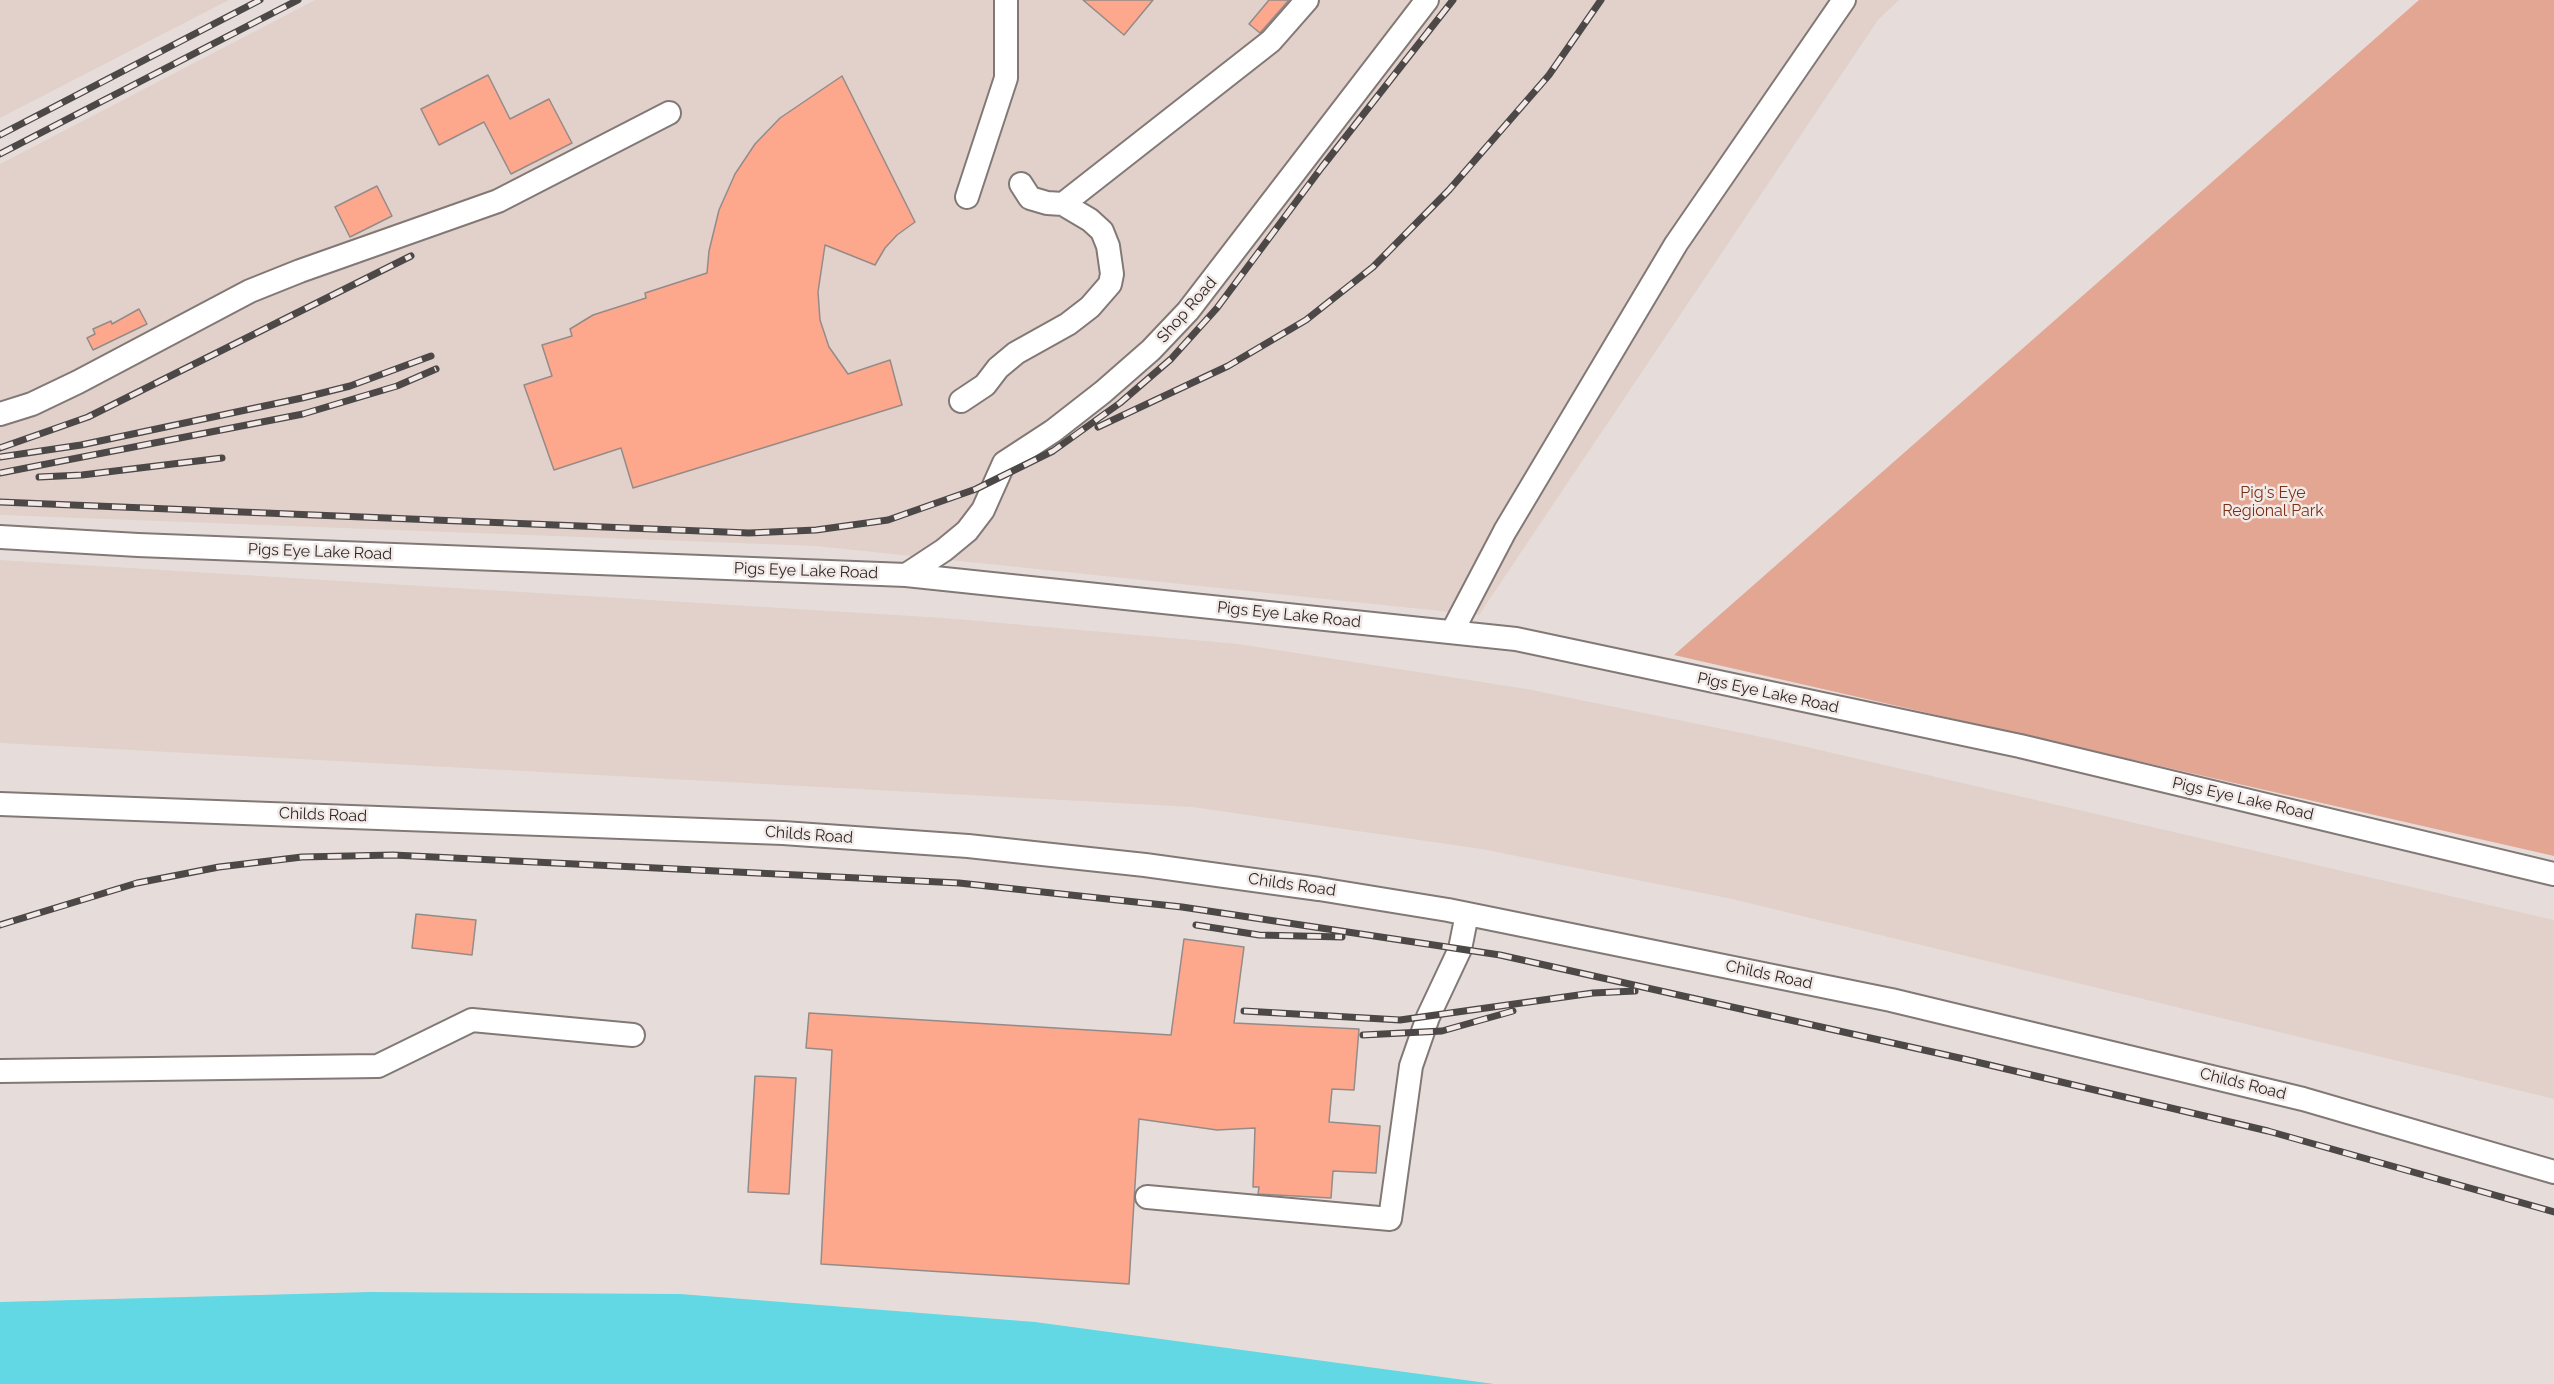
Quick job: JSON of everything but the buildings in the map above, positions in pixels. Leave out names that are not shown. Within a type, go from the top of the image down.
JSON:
[{"type":"street","points":[[967,197],[1006,78],[1006,0]]},
{"type":"street","points":[[1063,204],[1271,41],[1307,0]]},
{"type":"street","name":"Shop Road","points":[[906,574],[967,531],[983,510],[1004,464],[1053,431],[1103,392],[1151,350],[1188,311],[1427,0]]},
{"type":"street","points":[[1452,632],[1505,531],[1676,244],[1844,0]]},
{"type":"street","points":[[0,414],[32,404],[78,382],[250,291],[498,201],[669,113]]},
{"type":"street","points":[[961,401],[985,385],[998,368],[1016,353],[1068,324],[1090,307],[1110,284],[1112,274],[1108,246],[1102,231],[1090,220],[1063,204],[1047,203],[1030,198],[1022,184]]},
{"type":"street","name":"Pigs Eye Lake Road","points":[[0,537],[138,545],[906,574],[1516,639],[2020,746],[2554,874]]},
{"type":"street","name":"Childs Road","points":[[0,804],[718,829],[956,845],[1145,865],[1320,889],[1467,914],[1914,1006],[2293,1096],[2554,1172]]},
{"type":"street","points":[[1147,1197],[1390,1220],[1411,1066],[1428,1017],[1460,949],[1467,914]]},
{"type":"street","points":[[0,1071],[378,1066],[472,1020],[633,1035]]},
{"type":"shaded area","points":[[0,0],[229,0],[0,118]]},
{"type":"shaded area","points":[[315,0],[1899,0],[1878,20],[1479,615],[815,546],[0,515],[0,164]]},
{"type":"shaded area","points":[[0,560],[945,618],[1239,644],[1527,689],[1781,741],[2554,920],[2554,1099],[1732,899],[1481,849],[1192,807],[0,743]]},
{"type":"green space","name":"Pig's Eye Regional Park","points":[[2419,0],[2554,0],[2554,856],[1674,655]]},
{"type":"water","points":[[370,1292],[680,1294],[1035,1322],[1494,1384],[0,1384],[0,1302]]},
{"type":"railway","points":[[0,135],[260,0]]},
{"type":"railway","points":[[0,154],[298,0]]},
{"type":"railway","points":[[0,502],[749,533],[816,530],[888,520],[976,489],[1053,451],[1120,403],[1171,359],[1217,308],[1322,167],[1453,0]]},
{"type":"railway","points":[[1098,427],[1228,366],[1306,320],[1373,267],[1449,190],[1549,75],[1601,0]]},
{"type":"railway","points":[[0,448],[88,417],[411,256]]},
{"type":"railway","points":[[0,457],[81,445],[302,398],[350,386],[431,356]]},
{"type":"railway","points":[[0,473],[303,414],[397,386],[436,369]]},
{"type":"railway","points":[[39,477],[82,475],[222,458]]},
{"type":"railway","points":[[0,925],[137,883],[219,867],[302,857],[393,855],[959,883],[1182,907],[1500,955],[1964,1059],[2268,1131],[2554,1212]]},
{"type":"railway","points":[[1196,925],[1259,935],[1342,937]]},
{"type":"railway","points":[[1244,1011],[1400,1020],[1593,993],[1635,991]]},
{"type":"railway","points":[[1363,1035],[1442,1031],[1513,1011]]}]
